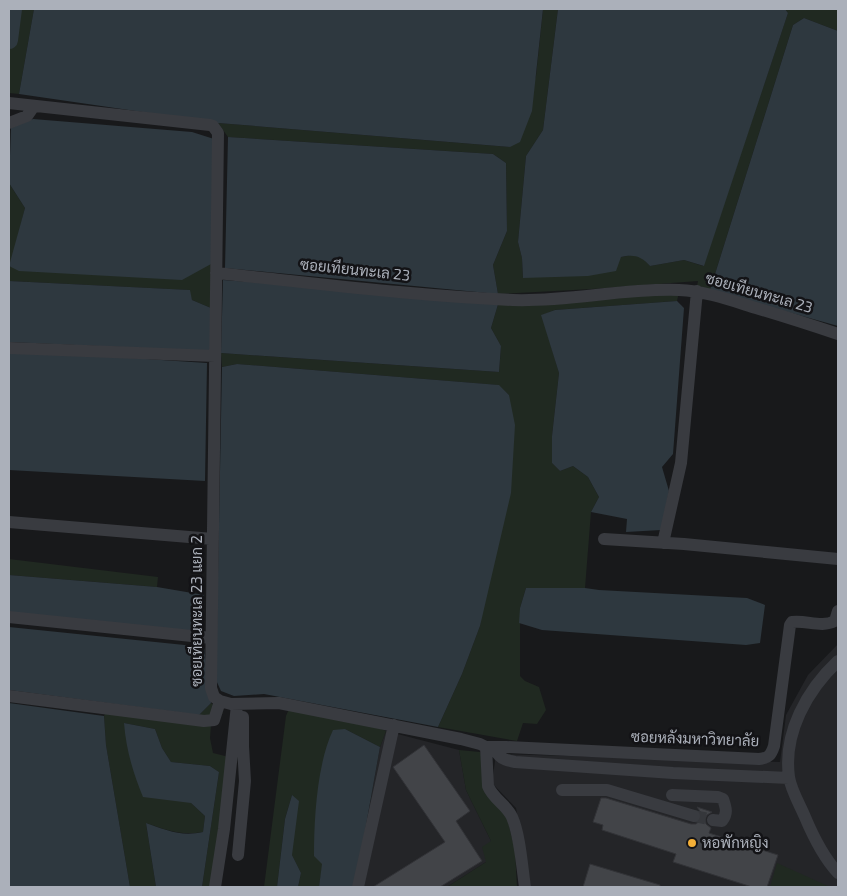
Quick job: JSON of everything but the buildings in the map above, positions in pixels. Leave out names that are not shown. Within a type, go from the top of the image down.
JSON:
[{"type":"street","points":[[12,103],[213,126],[219,138],[216,273]]},
{"type":"street","points":[[9,123],[27,116],[34,106]]},
{"type":"street","name":"ซอยเทียนทะเล 23","points":[[216,273],[417,293],[511,300],[570,298],[617,291],[697,291],[838,334]]},
{"type":"street","name":"ซอยเทียนทะเล 23 แยก 2","points":[[216,273],[210,688],[214,697],[220,701],[240,704],[279,703],[394,725],[487,746]]},
{"type":"street","points":[[663,543],[681,463],[697,291]]},
{"type":"street","points":[[9,348],[215,356]]},
{"type":"street","points":[[9,522],[213,539]]},
{"type":"street","points":[[604,539],[838,559]]},
{"type":"street","name":"ซอยหลังมหาวิทยาลัย","points":[[487,746],[767,758],[772,754],[774,746],[790,625],[792,622],[799,621],[823,625],[829,624],[835,621],[838,611]]},
{"type":"street","points":[[9,617],[211,638]]},
{"type":"street","points":[[838,660],[821,679],[801,710],[791,740],[789,778],[811,830],[833,868],[838,873]]},
{"type":"street","points":[[9,696],[204,722],[214,720],[220,701]]},
{"type":"street","points":[[238,855],[245,781],[240,704]]},
{"type":"street","points":[[215,887],[240,704]]},
{"type":"street","points":[[358,887],[394,725]]},
{"type":"street","points":[[487,746],[501,758],[515,762],[673,773],[789,778]]},
{"type":"street","points":[[487,746],[488,786],[508,810],[516,827],[525,887]]},
{"type":"street","points":[[672,810],[673,773]]},
{"type":"street","points":[[562,790],[607,790],[694,816]]},
{"type":"street","points":[[672,795],[722,799],[726,816],[722,821],[713,820]]},
{"type":"shaded area","points":[[9,9],[34,9],[19,94],[9,93]]},
{"type":"shaded area","points":[[34,9],[543,9],[532,111],[520,142],[510,147],[218,123],[19,94]]},
{"type":"shaded area","points":[[543,9],[558,9],[543,130],[526,156],[518,242],[522,258],[523,278],[631,255],[642,257],[650,266],[684,260],[703,266],[788,13],[785,9],[838,9],[838,31],[804,18],[793,25],[710,290],[697,286],[698,281],[498,294],[493,265],[507,231],[506,163],[493,154],[228,137],[218,123],[510,147],[536,76]]},
{"type":"shaded area","points":[[558,9],[785,9],[788,13],[704,266],[684,260],[650,266],[640,258],[630,256],[621,257],[616,271],[588,276],[523,278],[522,258],[518,242],[526,156],[543,130]]},
{"type":"shaded area","points":[[804,18],[838,31],[838,326],[710,290],[793,25]]},
{"type":"shaded area","points":[[33,119],[192,132],[214,139],[211,264],[182,280],[19,271],[9,266],[25,208],[9,183],[11,128]]},
{"type":"shaded area","points":[[228,137],[493,154],[506,163],[507,231],[493,265],[498,294],[225,268]]},
{"type":"shaded area","points":[[9,183],[25,208],[10,267],[211,264],[211,308],[192,300],[189,290],[9,281]]},
{"type":"shaded area","points":[[223,280],[499,301],[491,328],[501,346],[499,372],[221,353]]},
{"type":"shaded area","points":[[9,281],[190,290],[192,300],[211,308],[211,351],[9,342]]},
{"type":"shaded area","points":[[679,292],[677,301],[555,310],[542,315],[559,373],[552,436],[552,463],[560,471],[573,466],[588,477],[599,497],[591,512],[585,588],[526,588],[520,608],[520,676],[525,681],[539,687],[546,710],[537,724],[523,723],[517,741],[438,727],[462,674],[480,626],[509,395],[498,385],[237,364],[222,367],[221,353],[499,372],[501,346],[491,328],[499,301]]},
{"type":"shaded area","points":[[677,301],[684,308],[673,454],[662,467],[669,491],[661,530],[626,532],[627,519],[591,512],[599,497],[588,477],[573,466],[560,471],[552,463],[552,436],[559,373],[541,315],[555,310]]},
{"type":"shaded area","points":[[9,350],[207,363],[205,481],[9,470]]},
{"type":"shaded area","points":[[237,364],[499,385],[509,395],[515,425],[511,493],[480,626],[462,674],[438,727],[264,694],[234,696],[221,691],[216,680],[222,367]]},
{"type":"shaded area","points":[[9,559],[158,577],[157,587],[9,575]]},
{"type":"shaded area","points":[[9,575],[157,587],[204,595],[202,632],[9,617]]},
{"type":"shaded area","points":[[526,588],[585,588],[747,598],[765,605],[760,643],[746,645],[542,630],[519,623],[520,608]]},
{"type":"shaded area","points":[[9,627],[204,647],[211,703],[199,715],[9,690]]},
{"type":"shaded area","points":[[838,644],[838,887],[531,887],[516,808],[492,783],[496,754],[780,762],[786,715],[808,675]]},
{"type":"shaded area","points":[[9,703],[104,716],[106,745],[130,887],[9,887]]},
{"type":"shaded area","points":[[109,703],[199,715],[211,703],[223,713],[211,725],[210,738],[213,753],[229,757],[215,887],[202,887],[219,772],[210,766],[171,762],[162,748],[155,729],[124,723],[191,803],[205,816],[203,832],[195,833],[174,832],[146,823],[156,887],[130,887],[106,745],[104,716]]},
{"type":"shaded area","points":[[289,709],[371,725],[386,731],[380,747],[345,729],[319,887],[298,887],[301,873],[292,855],[292,795],[285,819],[277,887],[264,887],[286,716]]},
{"type":"shaded area","points":[[124,723],[155,729],[162,748],[171,762],[210,766],[219,772],[202,887],[156,887],[146,823],[174,832],[188,834],[203,832],[205,816],[191,803],[143,797],[130,761]]},
{"type":"shaded area","points":[[345,729],[380,747],[353,887],[319,887],[322,864],[314,856],[316,808],[320,775],[323,759],[333,730]]},
{"type":"shaded area","points":[[386,731],[459,750],[466,790],[491,841],[486,862],[447,887],[353,887],[380,747]]},
{"type":"shaded area","points":[[459,750],[480,752],[507,817],[515,850],[517,887],[447,887],[486,862],[482,847],[491,841],[466,790]]},
{"type":"shaded area","points":[[292,795],[299,801],[292,855],[301,873],[298,887],[277,887],[285,819]]},
{"type":"shaded area","points":[[777,863],[830,887],[770,887]]},
{"type":"waterway","points":[[9,40],[13,9]]},
{"type":"tunnel","points":[[694,816],[713,820]]},
{"type":"place","name":"หอพักหญิง","points":[[692,843]]}]
